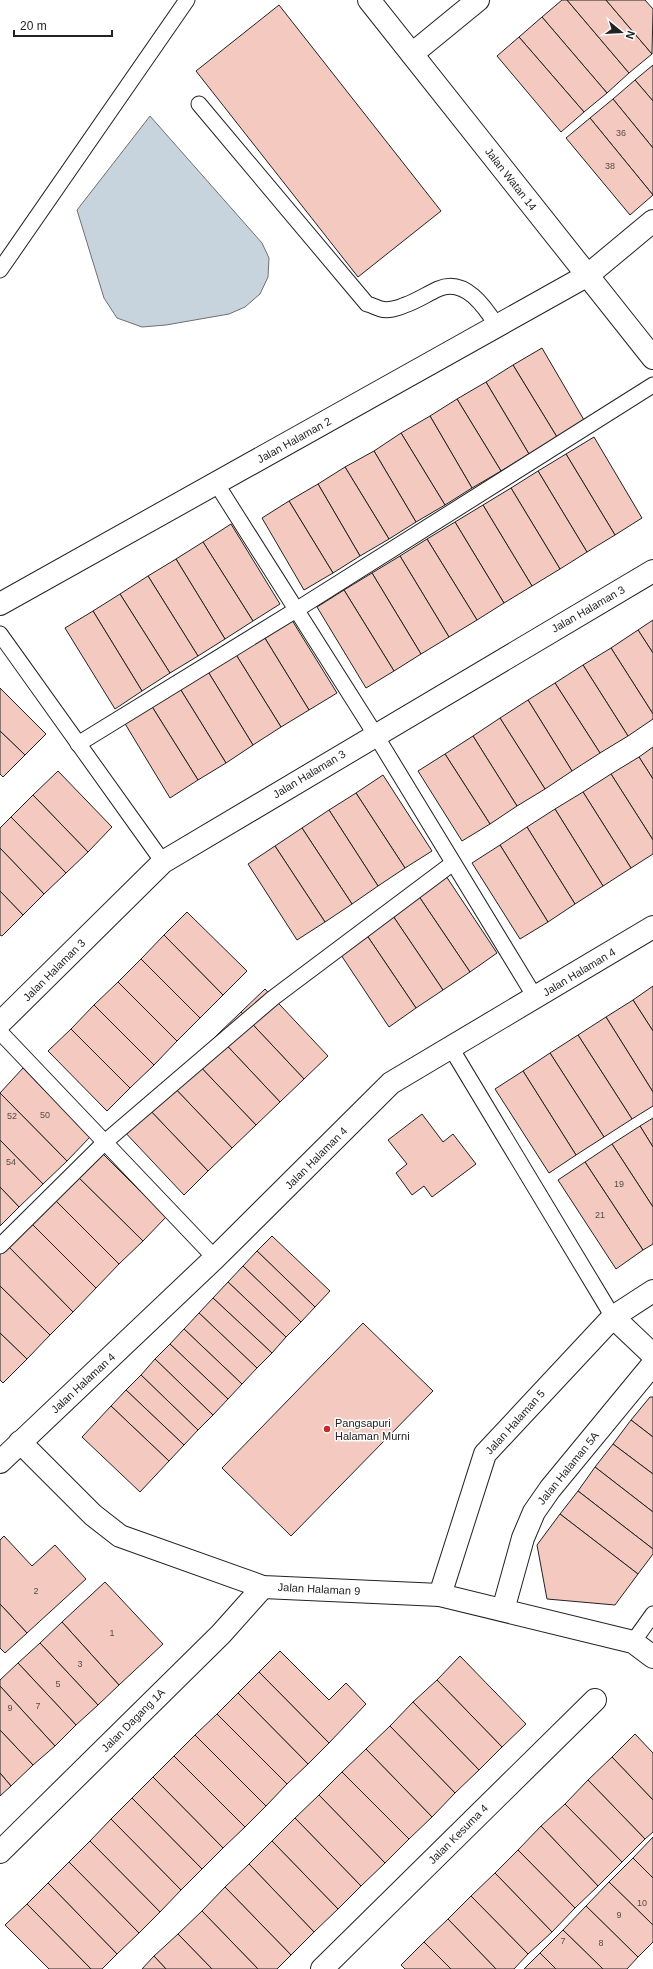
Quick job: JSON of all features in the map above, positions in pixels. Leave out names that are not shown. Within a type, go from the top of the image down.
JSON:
[{"type":"street","name":"Jalan Watan 14","points":[[369,0],[653,358]]},
{"type":"street","points":[[412,54],[478,0]]},
{"type":"street","name":"Jalan Halaman 2","points":[[0,604],[588,275],[653,221]]},
{"type":"street","name":"Jalan Halaman 3","points":[[0,1023],[163,862],[375,734],[653,571]]},
{"type":"street","name":"Jalan Halaman 4","points":[[0,1462],[215,1258],[391,1083],[653,927]]},
{"type":"street","name":"Jalan Halaman 5","points":[[440,1595],[485,1454],[613,1317],[653,1291]]},
{"type":"street","points":[[613,1317],[653,1355]]},
{"type":"street","name":"Jalan Halaman 5A","points":[[503,1610],[523,1538],[534,1512],[550,1489],[653,1364]]},
{"type":"street","name":"Jalan Halaman 9","points":[[20,1442],[93,1515],[120,1536],[264,1587],[440,1595],[633,1642],[653,1657]]},
{"type":"street","name":"Jalan Dagang 1A","points":[[0,1852],[221,1634],[264,1587]]},
{"type":"street","name":"Jalan Kesuma 4","points":[[322,1969],[595,1700]]},
{"type":"lane","points":[[0,270],[187,0]]},
{"type":"lane","points":[[199,104],[367,304],[383,310],[400,307],[422,299],[439,289],[453,286],[461,288],[476,298],[497,326]]},
{"type":"lane","points":[[78,744],[296,610],[653,385]]},
{"type":"lane","points":[[216,483],[375,734],[535,998]]},
{"type":"lane","points":[[0,634],[163,862]]},
{"type":"lane","points":[[0,1246],[105,1142],[273,998],[453,863]]},
{"type":"lane","points":[[0,1032],[215,1258]]},
{"type":"lane","points":[[450,1048],[613,1317]]},
{"type":"lane","points":[[633,1642],[653,1614]]},
{"type":"shaded area","points":[[150,116],[262,243],[269,258],[268,277],[260,294],[245,307],[229,314],[166,325],[142,327],[117,318],[104,298],[77,210]]},
{"type":"building","points":[[562,0],[567,0],[629,73],[607,93],[542,17]]},
{"type":"building","points":[[567,0],[606,0],[652,54],[629,73]]},
{"type":"building","points":[[606,0],[645,0],[653,9],[652,54]]},
{"type":"building","points":[[279,5],[441,211],[358,277],[196,71]]},
{"type":"building","points":[[542,17],[607,93],[584,112],[519,37]]},
{"type":"building","points":[[519,37],[584,112],[561,132],[497,56]]},
{"type":"building","points":[[653,65],[653,101],[635,80]]},
{"type":"building","points":[[635,80],[653,101],[653,148],[613,99]]},
{"type":"building","points":[[613,99],[653,148],[653,195],[590,118]]},
{"type":"building","points":[[590,118],[653,195],[630,215],[566,138]]},
{"type":"building","points":[[542,348],[584,420],[557,437],[513,365]]},
{"type":"building","points":[[513,365],[557,437],[529,454],[486,382]]},
{"type":"building","points":[[486,382],[529,454],[501,471],[457,399]]},
{"type":"building","points":[[457,399],[501,471],[472,488],[430,416]]},
{"type":"building","points":[[430,416],[472,488],[445,505],[401,433]]},
{"type":"building","points":[[401,433],[445,505],[416,522],[374,451]]},
{"type":"building","points":[[594,437],[642,518],[615,535],[566,454]]},
{"type":"building","points":[[374,451],[416,522],[389,539],[345,467]]},
{"type":"building","points":[[566,454],[615,535],[587,552],[538,471]]},
{"type":"building","points":[[345,467],[389,539],[360,556],[318,484]]},
{"type":"building","points":[[538,471],[587,552],[560,569],[511,488]]},
{"type":"building","points":[[318,484],[360,556],[333,573],[289,501]]},
{"type":"building","points":[[511,488],[560,569],[532,586],[483,505]]},
{"type":"building","points":[[289,501],[333,573],[304,590],[262,518]]},
{"type":"building","points":[[483,505],[532,586],[504,603],[455,522]]},
{"type":"building","points":[[455,522],[504,603],[477,620],[427,539]]},
{"type":"building","points":[[231,524],[280,604],[253,621],[203,542]]},
{"type":"building","points":[[427,539],[477,620],[449,637],[400,556]]},
{"type":"building","points":[[203,542],[253,621],[225,639],[176,559]]},
{"type":"building","points":[[400,556],[449,637],[421,654],[372,573]]},
{"type":"building","points":[[176,559],[225,639],[198,656],[148,576]]},
{"type":"building","points":[[372,573],[421,654],[394,671],[344,590]]},
{"type":"building","points":[[148,576],[198,656],[170,673],[120,594]]},
{"type":"building","points":[[344,590],[394,671],[366,688],[317,607]]},
{"type":"building","points":[[120,594],[170,673],[142,691],[93,611]]},
{"type":"building","points":[[93,611],[142,691],[115,709],[65,628]]},
{"type":"building","points":[[290,617],[337,693],[309,710],[263,635]]},
{"type":"building","points":[[653,620],[653,653],[638,630]]},
{"type":"building","points":[[638,630],[653,653],[653,714],[611,648]]},
{"type":"building","points":[[263,635],[309,710],[281,727],[235,653]]},
{"type":"building","points":[[611,648],[653,714],[653,719],[628,736],[583,665]]},
{"type":"building","points":[[235,653],[281,727],[253,745],[207,670]]},
{"type":"building","points":[[583,665],[628,736],[600,753],[555,683]]},
{"type":"building","points":[[207,670],[253,745],[226,763],[179,687]]},
{"type":"building","points":[[555,683],[600,753],[572,771],[528,700]]},
{"type":"building","points":[[179,687],[226,763],[198,780],[151,705]]},
{"type":"building","points":[[0,688],[46,734],[25,755],[0,731]]},
{"type":"building","points":[[528,700],[572,771],[545,789],[500,718]]},
{"type":"building","points":[[151,705],[198,780],[170,798],[124,722]]},
{"type":"building","points":[[500,718],[545,789],[517,806],[473,736]]},
{"type":"building","points":[[0,731],[25,755],[3,777],[0,774]]},
{"type":"building","points":[[473,736],[517,806],[490,824],[445,754]]},
{"type":"building","points":[[653,747],[653,779],[639,757]]},
{"type":"building","points":[[445,754],[490,824],[462,841],[418,771]]},
{"type":"building","points":[[639,757],[653,779],[653,840],[611,774]]},
{"type":"building","points":[[58,771],[112,827],[88,852],[33,795]]},
{"type":"building","points":[[611,774],[653,840],[653,854],[631,868],[583,792]]},
{"type":"building","points":[[383,775],[432,851],[405,868],[356,793]]},
{"type":"building","points":[[583,792],[631,868],[603,886],[555,809]]},
{"type":"building","points":[[356,793],[405,868],[378,886],[329,810]]},
{"type":"building","points":[[33,795],[88,852],[66,873],[11,817]]},
{"type":"building","points":[[555,809],[603,886],[575,904],[527,827]]},
{"type":"building","points":[[329,810],[378,886],[352,904],[302,828]]},
{"type":"building","points":[[11,817],[66,873],[44,894],[0,848],[0,828]]},
{"type":"building","points":[[527,827],[575,904],[548,922],[500,845]]},
{"type":"building","points":[[302,828],[352,904],[325,922],[275,846]]},
{"type":"building","points":[[500,845],[548,922],[520,939],[472,863]]},
{"type":"building","points":[[275,846],[325,922],[297,940],[248,864]]},
{"type":"building","points":[[0,848],[44,894],[23,915],[0,891]]},
{"type":"building","points":[[444,873],[497,953],[470,972],[416,892]]},
{"type":"building","points":[[0,891],[23,915],[2,936],[0,935]]},
{"type":"building","points":[[416,892],[470,972],[443,990],[389,910]]},
{"type":"building","points":[[389,910],[443,990],[416,1008],[362,928]]},
{"type":"building","points":[[187,912],[247,971],[223,995],[164,935]]},
{"type":"building","points":[[362,928],[416,1008],[389,1027],[335,946]]},
{"type":"building","points":[[164,935],[223,995],[200,1018],[141,959]]},
{"type":"building","points":[[141,959],[200,1018],[177,1041],[118,982]]},
{"type":"building","points":[[118,982],[177,1041],[154,1065],[94,1005]]},
{"type":"building","points":[[653,986],[653,1031],[633,1000]]},
{"type":"building","points":[[265,989],[328,1056],[304,1079],[241,1012]]},
{"type":"building","points":[[633,1000],[653,1031],[653,1092],[606,1017]]},
{"type":"building","points":[[94,1005],[154,1065],[130,1088],[71,1029]]},
{"type":"building","points":[[241,1012],[304,1079],[280,1102],[217,1035]]},
{"type":"building","points":[[606,1017],[653,1092],[653,1106],[632,1119],[578,1035]]},
{"type":"building","points":[[71,1029],[130,1088],[107,1111],[48,1051]]},
{"type":"building","points":[[217,1035],[280,1102],[256,1125],[193,1059]]},
{"type":"building","points":[[578,1035],[632,1119],[604,1137],[550,1053]]},
{"type":"building","points":[[550,1053],[604,1137],[576,1155],[523,1071]]},
{"type":"building","points":[[193,1059],[256,1125],[232,1148],[169,1082]]},
{"type":"building","points":[[23,1068],[90,1137],[67,1161],[0,1093]]},
{"type":"building","points":[[523,1071],[576,1155],[549,1173],[495,1089]]},
{"type":"building","points":[[169,1082],[232,1148],[208,1171],[145,1105]]},
{"type":"building","points":[[0,1093],[67,1161],[43,1184],[0,1140]]},
{"type":"building","points":[[145,1105],[208,1171],[184,1195],[121,1128]]},
{"type":"building","points":[[422,1114],[443,1142],[453,1134],[476,1164],[432,1197],[424,1186],[412,1195],[396,1173],[407,1164],[388,1140]]},
{"type":"building","points":[[653,1118],[653,1147],[640,1126]]},
{"type":"building","points":[[640,1126],[653,1147],[653,1207],[612,1144]]},
{"type":"building","points":[[0,1140],[43,1184],[19,1207],[0,1187]]},
{"type":"building","points":[[612,1144],[653,1207],[653,1244],[643,1250],[585,1162]]},
{"type":"building","points":[[99,1150],[166,1217],[143,1241],[75,1174]]},
{"type":"building","points":[[585,1162],[643,1250],[616,1269],[558,1180]]},
{"type":"building","points":[[75,1174],[143,1241],[119,1264],[52,1197]]},
{"type":"building","points":[[0,1187],[19,1207],[0,1226]]},
{"type":"building","points":[[52,1197],[119,1264],[96,1288],[29,1221]]},
{"type":"building","points":[[29,1221],[96,1288],[73,1312],[6,1244]]},
{"type":"building","points":[[272,1236],[330,1291],[315,1307],[257,1251]]},
{"type":"building","points":[[6,1244],[73,1312],[50,1335],[0,1286],[0,1250]]},
{"type":"building","points":[[257,1251],[315,1307],[301,1322],[243,1266]]},
{"type":"building","points":[[243,1266],[301,1322],[286,1337],[228,1282]]},
{"type":"building","points":[[228,1282],[286,1337],[272,1353],[213,1298]]},
{"type":"building","points":[[0,1286],[50,1335],[27,1359],[0,1333]]},
{"type":"building","points":[[213,1298],[272,1353],[257,1368],[199,1313]]},
{"type":"building","points":[[199,1313],[257,1368],[242,1384],[184,1329]]},
{"type":"building","name":"Pangsapuri Halaman Murni","points":[[363,1323],[433,1391],[291,1536],[222,1468]]},
{"type":"building","points":[[184,1329],[242,1384],[228,1399],[170,1344]]},
{"type":"building","points":[[0,1333],[27,1359],[3,1383],[0,1380]]},
{"type":"building","points":[[170,1344],[228,1399],[213,1415],[155,1359]]},
{"type":"building","points":[[155,1359],[213,1415],[198,1430],[141,1375]]},
{"type":"building","points":[[141,1375],[198,1430],[184,1445],[126,1390]]},
{"type":"building","points":[[126,1390],[184,1445],[169,1461],[111,1406]]},
{"type":"building","points":[[650,1397],[653,1397],[653,1437],[631,1420]]},
{"type":"building","points":[[111,1406],[169,1461],[140,1492],[82,1437]]},
{"type":"building","points":[[631,1420],[653,1437],[653,1474],[613,1444]]},
{"type":"building","points":[[613,1444],[653,1474],[653,1512],[595,1467]]},
{"type":"building","points":[[595,1467],[653,1512],[653,1549],[578,1491]]},
{"type":"building","points":[[578,1491],[653,1549],[653,1554],[638,1574],[560,1514]]},
{"type":"building","points":[[560,1514],[638,1574],[615,1605],[547,1599],[537,1545]]},
{"type":"building","points":[[4,1536],[32,1566],[55,1545],[86,1579],[27,1633],[0,1604],[0,1540]]},
{"type":"building","points":[[105,1582],[163,1644],[119,1685],[62,1622]]},
{"type":"building","points":[[0,1604],[27,1633],[5,1653],[0,1648]]},
{"type":"building","points":[[62,1622],[119,1685],[98,1705],[40,1643]]},
{"type":"building","points":[[40,1643],[98,1705],[76,1725],[18,1663]]},
{"type":"building","points":[[280,1651],[329,1700],[346,1683],[366,1704],[329,1743],[259,1672]]},
{"type":"building","points":[[460,1656],[526,1724],[502,1747],[437,1680]]},
{"type":"building","points":[[18,1663],[76,1725],[55,1746],[0,1686],[0,1680]]},
{"type":"building","points":[[259,1672],[329,1743],[308,1764],[238,1693]]},
{"type":"building","points":[[437,1680],[502,1747],[479,1770],[413,1702]]},
{"type":"building","points":[[0,1686],[55,1746],[33,1765],[0,1730]]},
{"type":"building","points":[[238,1693],[308,1764],[287,1784],[217,1714]]},
{"type":"building","points":[[413,1702],[479,1770],[455,1793],[390,1726]]},
{"type":"building","points":[[217,1714],[287,1784],[266,1806],[195,1735]]},
{"type":"building","points":[[390,1726],[455,1793],[432,1817],[366,1749]]},
{"type":"building","points":[[0,1730],[33,1765],[11,1786],[0,1773]]},
{"type":"building","points":[[635,1734],[653,1753],[653,1800],[612,1757]]},
{"type":"building","points":[[195,1735],[266,1806],[245,1827],[174,1756]]},
{"type":"building","points":[[366,1749],[432,1817],[409,1839],[342,1772]]},
{"type":"building","points":[[174,1756],[245,1827],[223,1848],[153,1777]]},
{"type":"building","points":[[612,1757],[653,1800],[653,1832],[645,1839],[588,1780]]},
{"type":"building","points":[[342,1772],[409,1839],[385,1863],[319,1795]]},
{"type":"building","points":[[0,1773],[11,1786],[0,1796]]},
{"type":"building","points":[[153,1777],[223,1848],[202,1869],[132,1798]]},
{"type":"building","points":[[588,1780],[645,1839],[622,1862],[565,1804]]},
{"type":"building","points":[[319,1795],[385,1863],[361,1886],[295,1818]]},
{"type":"building","points":[[132,1798],[202,1869],[181,1890],[111,1819]]},
{"type":"building","points":[[565,1804],[622,1862],[598,1886],[541,1826]]},
{"type":"building","points":[[295,1818],[361,1886],[338,1909],[272,1841]]},
{"type":"building","points":[[111,1819],[181,1890],[160,1912],[90,1841]]},
{"type":"building","points":[[541,1826],[598,1886],[575,1908],[518,1850]]},
{"type":"building","points":[[653,1837],[653,1878],[633,1858]]},
{"type":"building","points":[[90,1841],[160,1912],[139,1933],[69,1862]]},
{"type":"building","points":[[272,1841],[338,1909],[314,1932],[249,1864]]},
{"type":"building","points":[[518,1850],[575,1908],[552,1932],[495,1873]]},
{"type":"building","points":[[633,1858],[653,1878],[653,1925],[609,1882]]},
{"type":"building","points":[[69,1862],[139,1933],[117,1954],[48,1883]]},
{"type":"building","points":[[249,1864],[314,1932],[291,1955],[225,1887]]},
{"type":"building","points":[[495,1873],[552,1932],[528,1954],[471,1896]]},
{"type":"building","points":[[609,1882],[653,1925],[653,1942],[638,1957],[586,1906]]},
{"type":"building","points":[[48,1883],[117,1954],[102,1969],[91,1969],[27,1904]]},
{"type":"building","points":[[225,1887],[291,1955],[277,1969],[258,1969],[202,1911]]},
{"type":"building","points":[[471,1896],[528,1954],[514,1969],[496,1969],[448,1919]]},
{"type":"building","points":[[27,1904],[91,1969],[49,1969],[5,1925]]},
{"type":"building","points":[[586,1906],[638,1957],[627,1969],[603,1969],[563,1930]]},
{"type":"building","points":[[202,1911],[258,1969],[212,1969],[178,1934]]},
{"type":"building","points":[[448,1919],[496,1969],[451,1969],[424,1942]]},
{"type":"building","points":[[563,1930],[603,1969],[556,1969],[540,1953]]},
{"type":"building","points":[[178,1934],[212,1969],[166,1969],[154,1956]]},
{"type":"building","points":[[424,1942],[451,1969],[405,1969],[401,1965]]},
{"type":"building","points":[[540,1953],[556,1969],[524,1969]]},
{"type":"building","points":[[154,1956],[166,1969],[142,1969]]},
{"type":"place","name":"Pangsapuri Halaman Murni","points":[[327,1429]]}]
